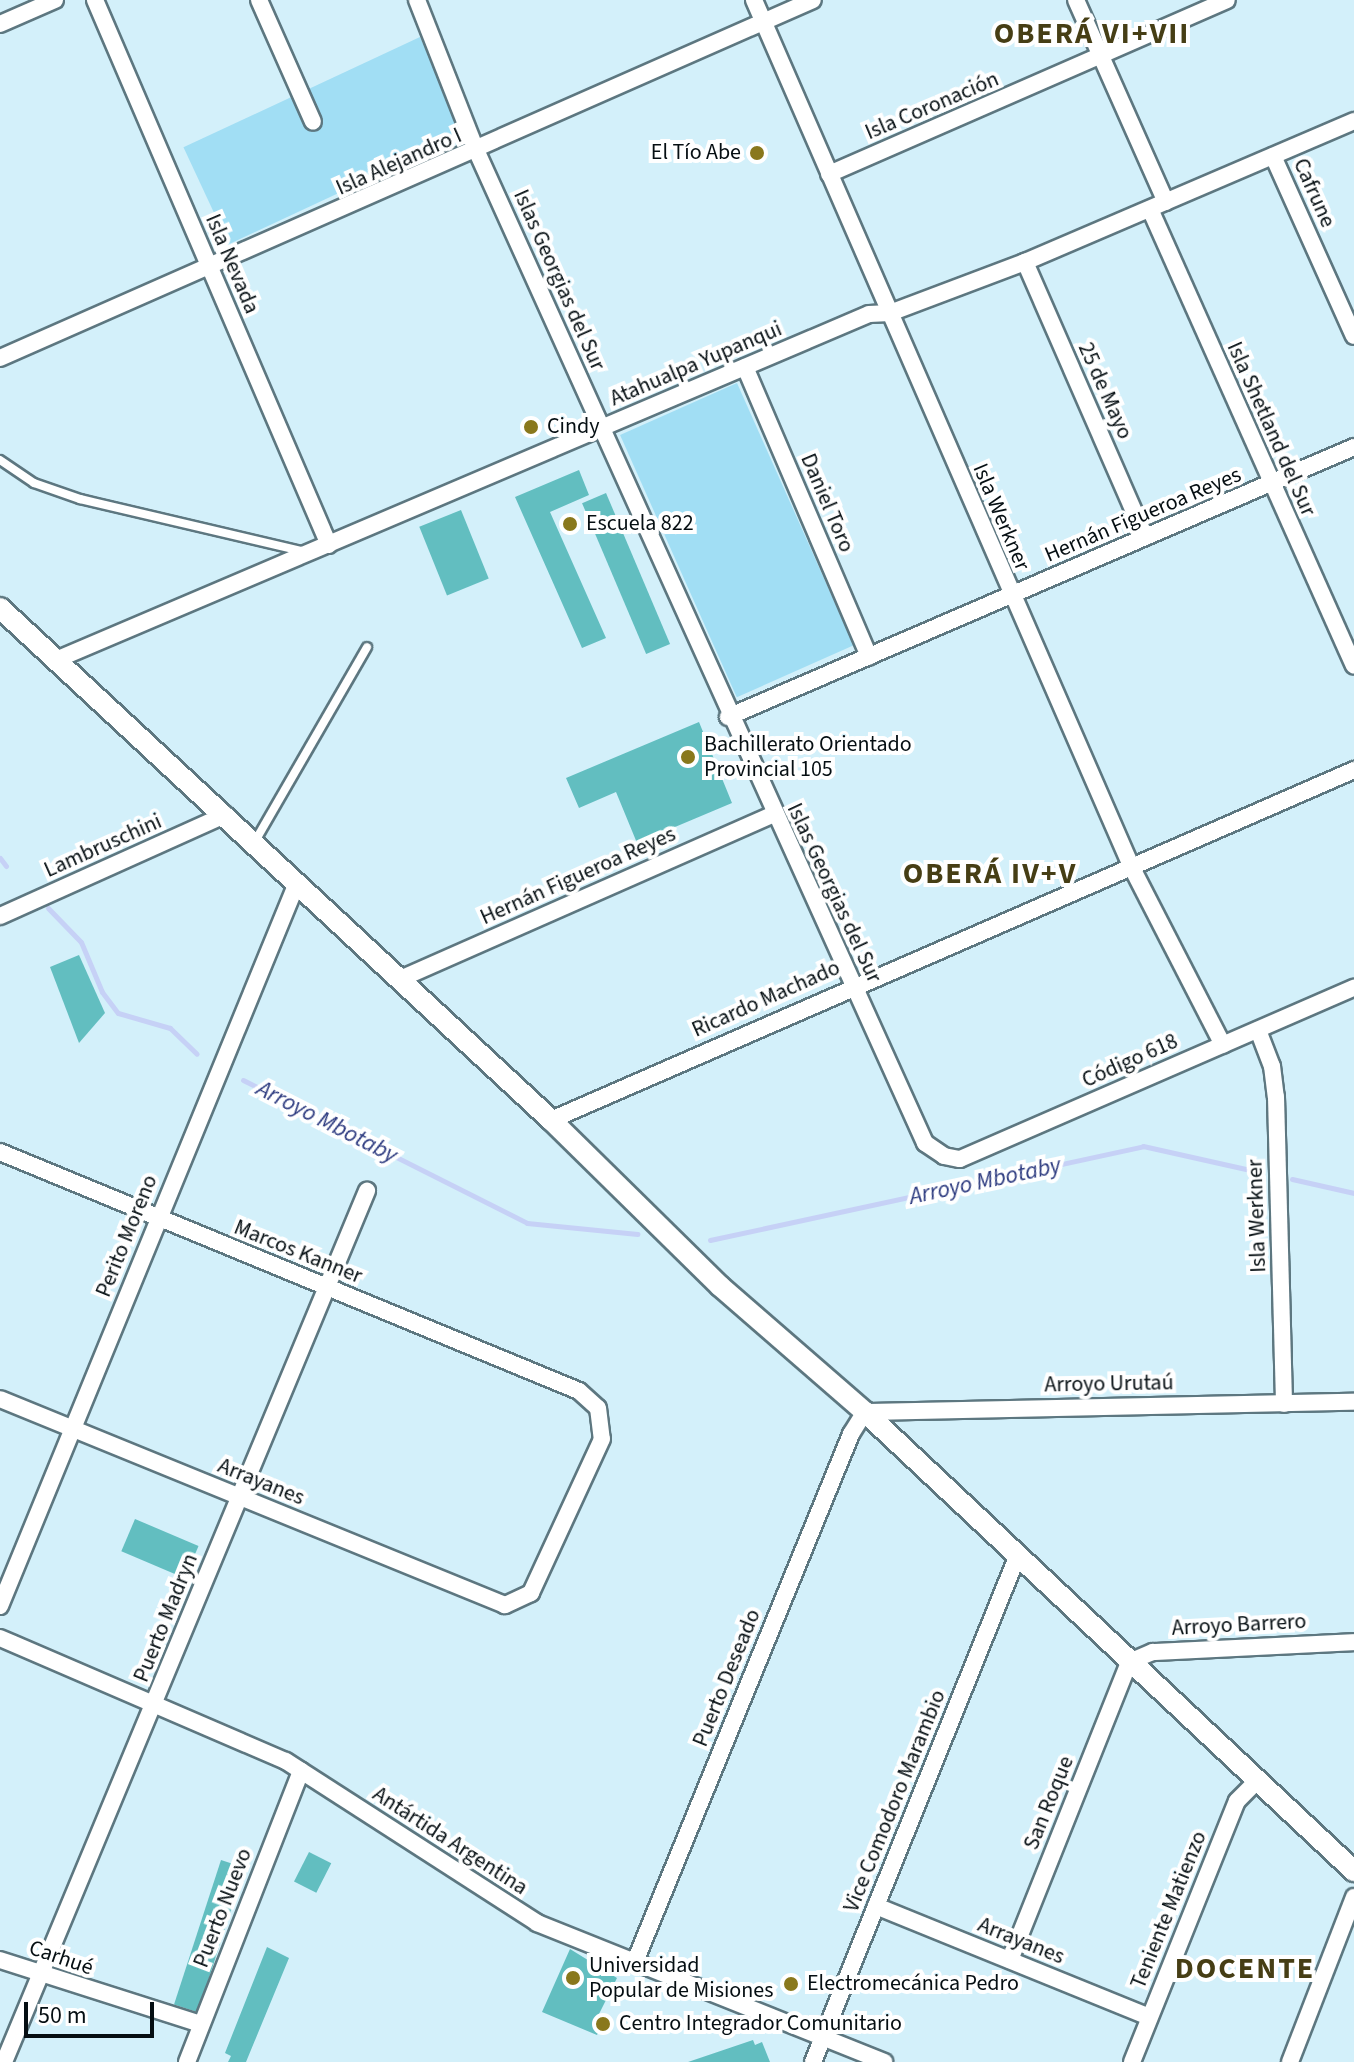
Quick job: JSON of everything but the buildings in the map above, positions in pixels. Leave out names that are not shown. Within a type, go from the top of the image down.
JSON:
[{"type":"street","points":[[0,24],[55,0]]},
{"type":"street","name":"Isla Nevada","points":[[95,0],[329,545]]},
{"type":"street","points":[[259,0],[313,122]]},
{"type":"street","name":"Islas Georgias del Sur","points":[[417,0],[477,152],[728,717],[925,1143]]},
{"type":"street","name":"Isla Werkner","points":[[754,0],[1131,866],[1223,1045]]},
{"type":"street","name":"Isla Alejandro I","points":[[0,358],[477,152],[813,0]]},
{"type":"street","name":"Isla Shetland del Sur","points":[[1076,0],[1270,483],[1354,666]]},
{"type":"street","name":"Isla Coronación","points":[[829,174],[1101,58],[1227,0]]},
{"type":"street","name":"Atahualpa Yupanqui","points":[[58,659],[869,314],[890,313],[1025,262],[1354,121]]},
{"type":"street","name":"Cafrune","points":[[1273,156],[1354,336]]},
{"type":"street","name":"25 de Mayo","points":[[1025,262],[1145,537]]},
{"type":"street","name":"Daniel Toro","points":[[745,367],[869,657]]},
{"type":"street","name":"Hernán Figueroa Reyes","points":[[728,717],[1354,447]]},
{"type":"street","points":[[0,608],[551,1120],[720,1286],[865,1412],[1354,1871]]},
{"type":"street","name":"Ricardo Machado","points":[[551,1120],[852,985],[1354,770]]},
{"type":"street","name":"Hernán Figueroa Reyes","points":[[400,979],[774,814]]},
{"type":"street","name":"Lambruschini","points":[[0,916],[225,815]]},
{"type":"street","name":"Perito Moreno","points":[[0,1606],[297,883]]},
{"type":"street","name":"Código 618","points":[[925,1143],[944,1156],[960,1159],[1354,988]]},
{"type":"street","name":"Isla Werkner","points":[[1258,1030],[1272,1066],[1276,1097],[1284,1404]]},
{"type":"street","name":"Marcos Kanner","points":[[0,1152],[579,1391],[598,1408],[602,1439],[531,1593],[505,1605]]},
{"type":"street","name":"Puerto Madryn","points":[[4,2062],[367,1191]]},
{"type":"street","name":"Arrayanes","points":[[0,1399],[505,1605]]},
{"type":"street","name":"Arroyo Urutaú","points":[[865,1412],[1354,1402]]},
{"type":"street","name":"Puerto Deseado","points":[[634,1964],[845,1448],[865,1412]]},
{"type":"street","name":"Vice Comodoro Marambio","points":[[813,2062],[1017,1557]]},
{"type":"street","name":"Antártida Argentina","points":[[0,1638],[301,1771],[537,1923],[884,2062]]},
{"type":"street","name":"Arroyo Barrero","points":[[1129,1662],[1153,1652],[1354,1642]]},
{"type":"street","name":"San Roque","points":[[1010,1960],[1129,1662]]},
{"type":"street","name":"Puerto Nuevo","points":[[187,2062],[301,1771]]},
{"type":"street","name":"Teniente Matienzo","points":[[1132,2062],[1237,1801],[1257,1781]]},
{"type":"street","points":[[1290,2062],[1354,1897]]},
{"type":"street","name":"Arrayanes","points":[[876,1906],[1149,2017]]},
{"type":"street","name":"Carhué","points":[[0,1960],[40,1976],[201,2024]]},
{"type":"lane","points":[[0,460],[34,483],[80,499],[310,554]]},
{"type":"lane","points":[[254,843],[367,647]]},
{"type":"shaded area","points":[[420,37],[465,134],[229,244],[183,147]]},
{"type":"shaded area","points":[[737,383],[854,645],[737,697],[620,435]]},
{"type":"waterway","name":"Arroyo Mbotaby","points":[[0,858],[6,866]]},
{"type":"waterway","name":"Arroyo Mbotaby","points":[[48,908],[81,942],[102,992],[118,1013],[170,1028],[197,1054]]},
{"type":"waterway","name":"Arroyo Mbotaby","points":[[243,1080],[527,1223],[637,1234]]},
{"type":"waterway","name":"Arroyo Mbotaby","points":[[710,1240],[1143,1146],[1259,1172]]},
{"type":"waterway","name":"Arroyo Mbotaby","points":[[1292,1179],[1354,1193]]},
{"type":"place","name":"El Tío Abe","points":[[757,153]]},
{"type":"place","name":"Cindy","points":[[531,427]]},
{"type":"place","name":"Escuela 822","points":[[570,524]]},
{"type":"place","name":"Bachillerato Orientado Provincial 105","points":[[688,757]]},
{"type":"place","name":"Universidad Popular de Misiones","points":[[573,1978]]},
{"type":"place","name":"Electromecánica Pedro","points":[[791,1984]]},
{"type":"place","name":"Centro Integrador Comunitario","points":[[603,2024]]},
{"type":"district","name":"OBERÁ VI+VII","points":[[1092,34]]},
{"type":"district","name":"OBERÁ IV+V","points":[[990,874]]},
{"type":"district","name":"DOCENTE","points":[[1245,1969]]}]
